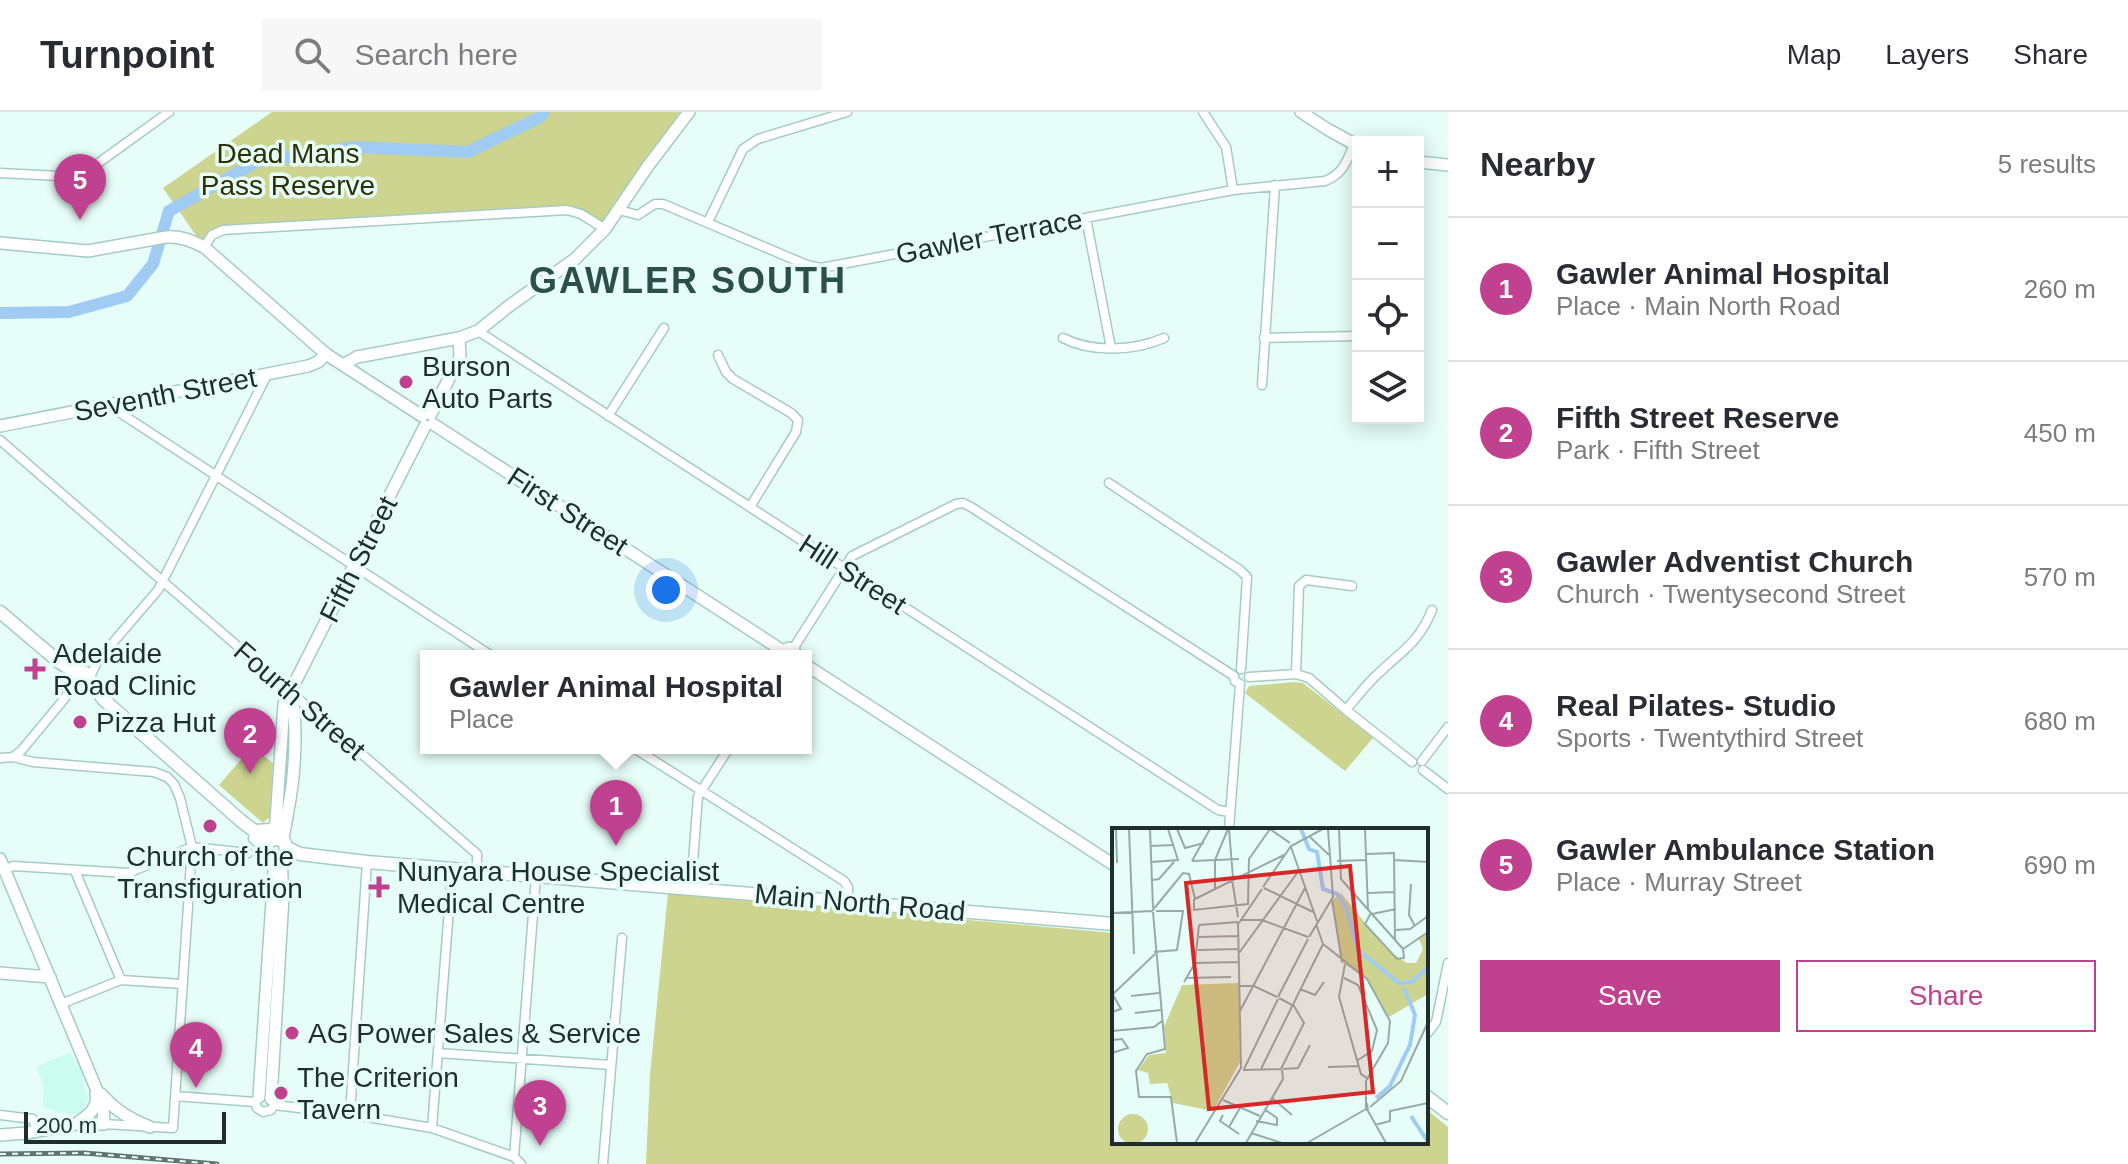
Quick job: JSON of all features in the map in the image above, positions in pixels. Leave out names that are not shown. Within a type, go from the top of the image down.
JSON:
[{"type":"main road","points":[[0,612],[240,820],[247,831],[277,846]]},
{"type":"main road","name":"Main North Road","points":[[240,820],[255,831],[270,830],[277,846],[301,860],[367,862],[1112,924]]},
{"type":"main road","points":[[1428,1097],[1448,1114]]},
{"type":"street","points":[[0,173],[79,177],[169,112]]},
{"type":"street","points":[[343,365],[357,357],[459,338],[478,331],[575,259],[605,229],[689,112]]},
{"type":"street","points":[[708,222],[743,149],[758,139],[847,112]]},
{"type":"street","points":[[1203,112],[1226,147],[1233,190]]},
{"type":"street","points":[[1301,112],[1352,143]]},
{"type":"street","name":"Gawler Terrace","points":[[619,210],[638,215],[655,204],[663,204],[807,265],[821,268],[1233,190],[1325,181],[1336,177],[1345,168],[1352,153]]},
{"type":"street","points":[[1424,163],[1448,165]]},
{"type":"street","points":[[1262,385],[1275,185]]},
{"type":"street","points":[[0,243],[88,251],[161,238],[186,238],[204,247],[212,235],[223,230],[567,210],[581,214],[605,229]]},
{"type":"street","points":[[1086,218],[1111,348]]},
{"type":"street","name":"First Street","points":[[204,247],[326,354],[783,650]]},
{"type":"street","points":[[608,416],[664,328]]},
{"type":"street","name":"Hill Street","points":[[478,331],[1218,810],[1230,812]]},
{"type":"street","points":[[1264,338],[1352,336]]},
{"type":"street","name":"Fifth Street","points":[[291,691],[460,357],[459,338]]},
{"type":"street","points":[[1063,338],[1076,345],[1117,349],[1164,338]]},
{"type":"street","name":"Seventh Street","points":[[0,426],[308,366],[326,354]]},
{"type":"street","points":[[718,355],[733,379],[798,420],[796,432],[750,507]]},
{"type":"street","points":[[13,757],[158,590],[268,373]]},
{"type":"street","points":[[107,405],[483,650]]},
{"type":"street","name":"Fourth Street","points":[[0,440],[477,854],[477,872]]},
{"type":"street","points":[[1109,483],[1247,577],[1229,828]]},
{"type":"street","points":[[790,650],[852,556],[963,503],[1238,676]]},
{"type":"street","points":[[1296,674],[1299,586],[1306,580],[1352,586]]},
{"type":"street","points":[[1346,710],[1377,674],[1424,630],[1432,610]]},
{"type":"street","points":[[812,669],[1112,864]]},
{"type":"street","points":[[1238,676],[1247,672],[1249,677],[1296,674],[1309,678],[1448,789]]},
{"type":"street","points":[[265,1101],[274,870],[277,846],[289,809],[293,760],[295,710],[291,691]]},
{"type":"street","points":[[1419,764],[1448,727]]},
{"type":"street","points":[[643,754],[844,881],[848,887],[848,901]]},
{"type":"street","points":[[691,888],[697,807],[701,792],[725,754]]},
{"type":"street","points":[[0,758],[154,772],[167,777],[180,798],[192,847],[173,1128],[76,1124],[0,1135]]},
{"type":"street","points":[[1,862],[13,866],[128,873],[192,847],[248,853]]},
{"type":"street","points":[[1,862],[103,1105],[104,1124]]},
{"type":"street","points":[[350,1114],[367,862]]},
{"type":"street","points":[[432,1128],[452,870]]},
{"type":"street","points":[[75,871],[121,980]]},
{"type":"street","points":[[514,1157],[536,876]]},
{"type":"street","points":[[603,1164],[622,938]]},
{"type":"street","points":[[1428,1032],[1436,1022],[1448,963]]},
{"type":"street","points":[[0,973],[50,977]]},
{"type":"street","points":[[61,1004],[121,980],[182,984]]},
{"type":"street","points":[[438,1053],[611,1065]]},
{"type":"street","points":[[76,1124],[93,1110],[97,1101],[96,1088]]},
{"type":"street","points":[[96,1088],[113,1108],[150,1127]]},
{"type":"street","points":[[175,1096],[265,1101],[432,1128],[514,1157],[521,1164]]},
{"type":"street","points":[[0,1115],[33,1119],[37,1131]]},
{"type":"shaded area","points":[[70,1052],[84,1077],[81,1079],[89,1099],[79,1114],[43,1108],[44,1087],[36,1067]]},
{"type":"green space","name":"Dead Mans Pass Reserve","points":[[272,112],[689,112],[605,229],[574,210],[223,230],[204,247],[163,188]]},
{"type":"green space","points":[[1303,683],[1373,738],[1345,771],[1245,693],[1249,686]]},
{"type":"green space","points":[[252,747],[273,763],[271,816],[263,823],[219,785]]},
{"type":"green space","points":[[668,893],[1112,933],[1112,1144],[1428,1144],[1428,1111],[1448,1127],[1448,1164],[646,1164],[650,1075]]},
{"type":"waterway","points":[[0,313],[69,312],[127,296],[153,264],[169,211],[256,162],[355,147],[468,152],[540,117],[544,112]]},
{"type":"railway","points":[[0,1154],[84,1153],[217,1164]]},
{"type":"place","name":"Gawler Ambulance Station","points":[[80,220]]},
{"type":"place","name":"Burson Auto Parts","points":[[406,382]]},
{"type":"place","name":"Adelaide Road Clinic","points":[[35,669]]},
{"type":"place","name":"Pizza Hut","points":[[80,722]]},
{"type":"place","name":"Fifth Street Reserve","points":[[250,774]]},
{"type":"place","name":"Church of the Transfiguration","points":[[210,826]]},
{"type":"place","name":"Gawler Animal Hospital","points":[[616,846]]},
{"type":"place","name":"Nunyara House Specialist Medical Centre","points":[[379,887]]},
{"type":"place","name":"AG Power Sales & Service","points":[[292,1033]]},
{"type":"place","name":"Real Pilates- Studio","points":[[196,1088]]},
{"type":"place","name":"The Criterion Tavern","points":[[281,1093]]},
{"type":"place","name":"Gawler Adventist Church","points":[[540,1146]]},
{"type":"district","name":"GAWLER SOUTH","points":[[688,280]]}]
